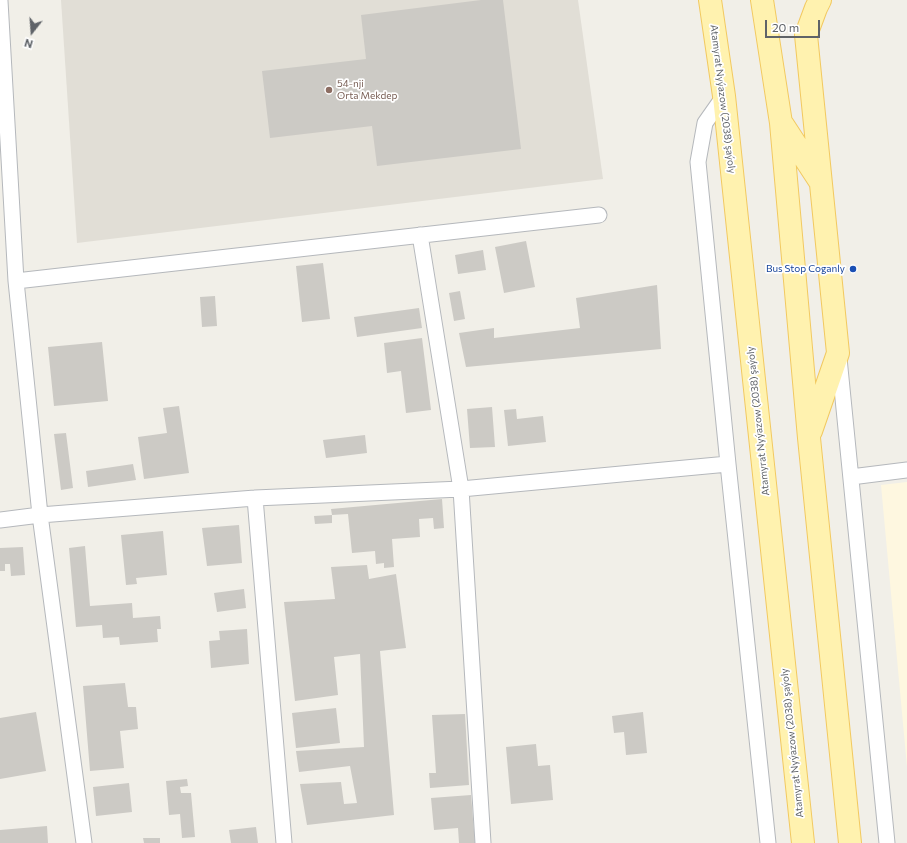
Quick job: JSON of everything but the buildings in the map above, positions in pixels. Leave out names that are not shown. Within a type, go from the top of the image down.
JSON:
[{"type":"main road","name":"Atamyrat Nyýazow (2038) şaýoly","points":[[710,0],[724,96],[803,843]]},
{"type":"main road","points":[[762,0],[781,122],[809,438],[850,843]]},
{"type":"main road","points":[[809,438],[838,353],[806,35],[820,0]]},
{"type":"main road","points":[[781,122],[821,182]]},
{"type":"street","points":[[0,1],[16,281],[40,515],[84,843]]},
{"type":"street","points":[[724,96],[704,123],[698,162],[768,843]]},
{"type":"street","points":[[16,281],[599,215]]},
{"type":"street","points":[[420,235],[461,489],[484,843]]},
{"type":"street","points":[[838,353],[887,843]]},
{"type":"street","points":[[0,520],[40,515],[255,498],[461,489],[728,464]]},
{"type":"street","points":[[850,477],[907,470]]},
{"type":"street","points":[[255,498],[284,843]]},
{"type":"shaded area","name":"54-nji Orta Mekdep","points":[[61,0],[578,0],[603,179],[77,243]]},
{"type":"shaded area","points":[[907,482],[907,767],[881,485]]},
{"type":"place","name":"54-nji Orta Mekdep","points":[[329,90]]},
{"type":"place","name":"Bus Stop Coganly","points":[[853,269]]}]
